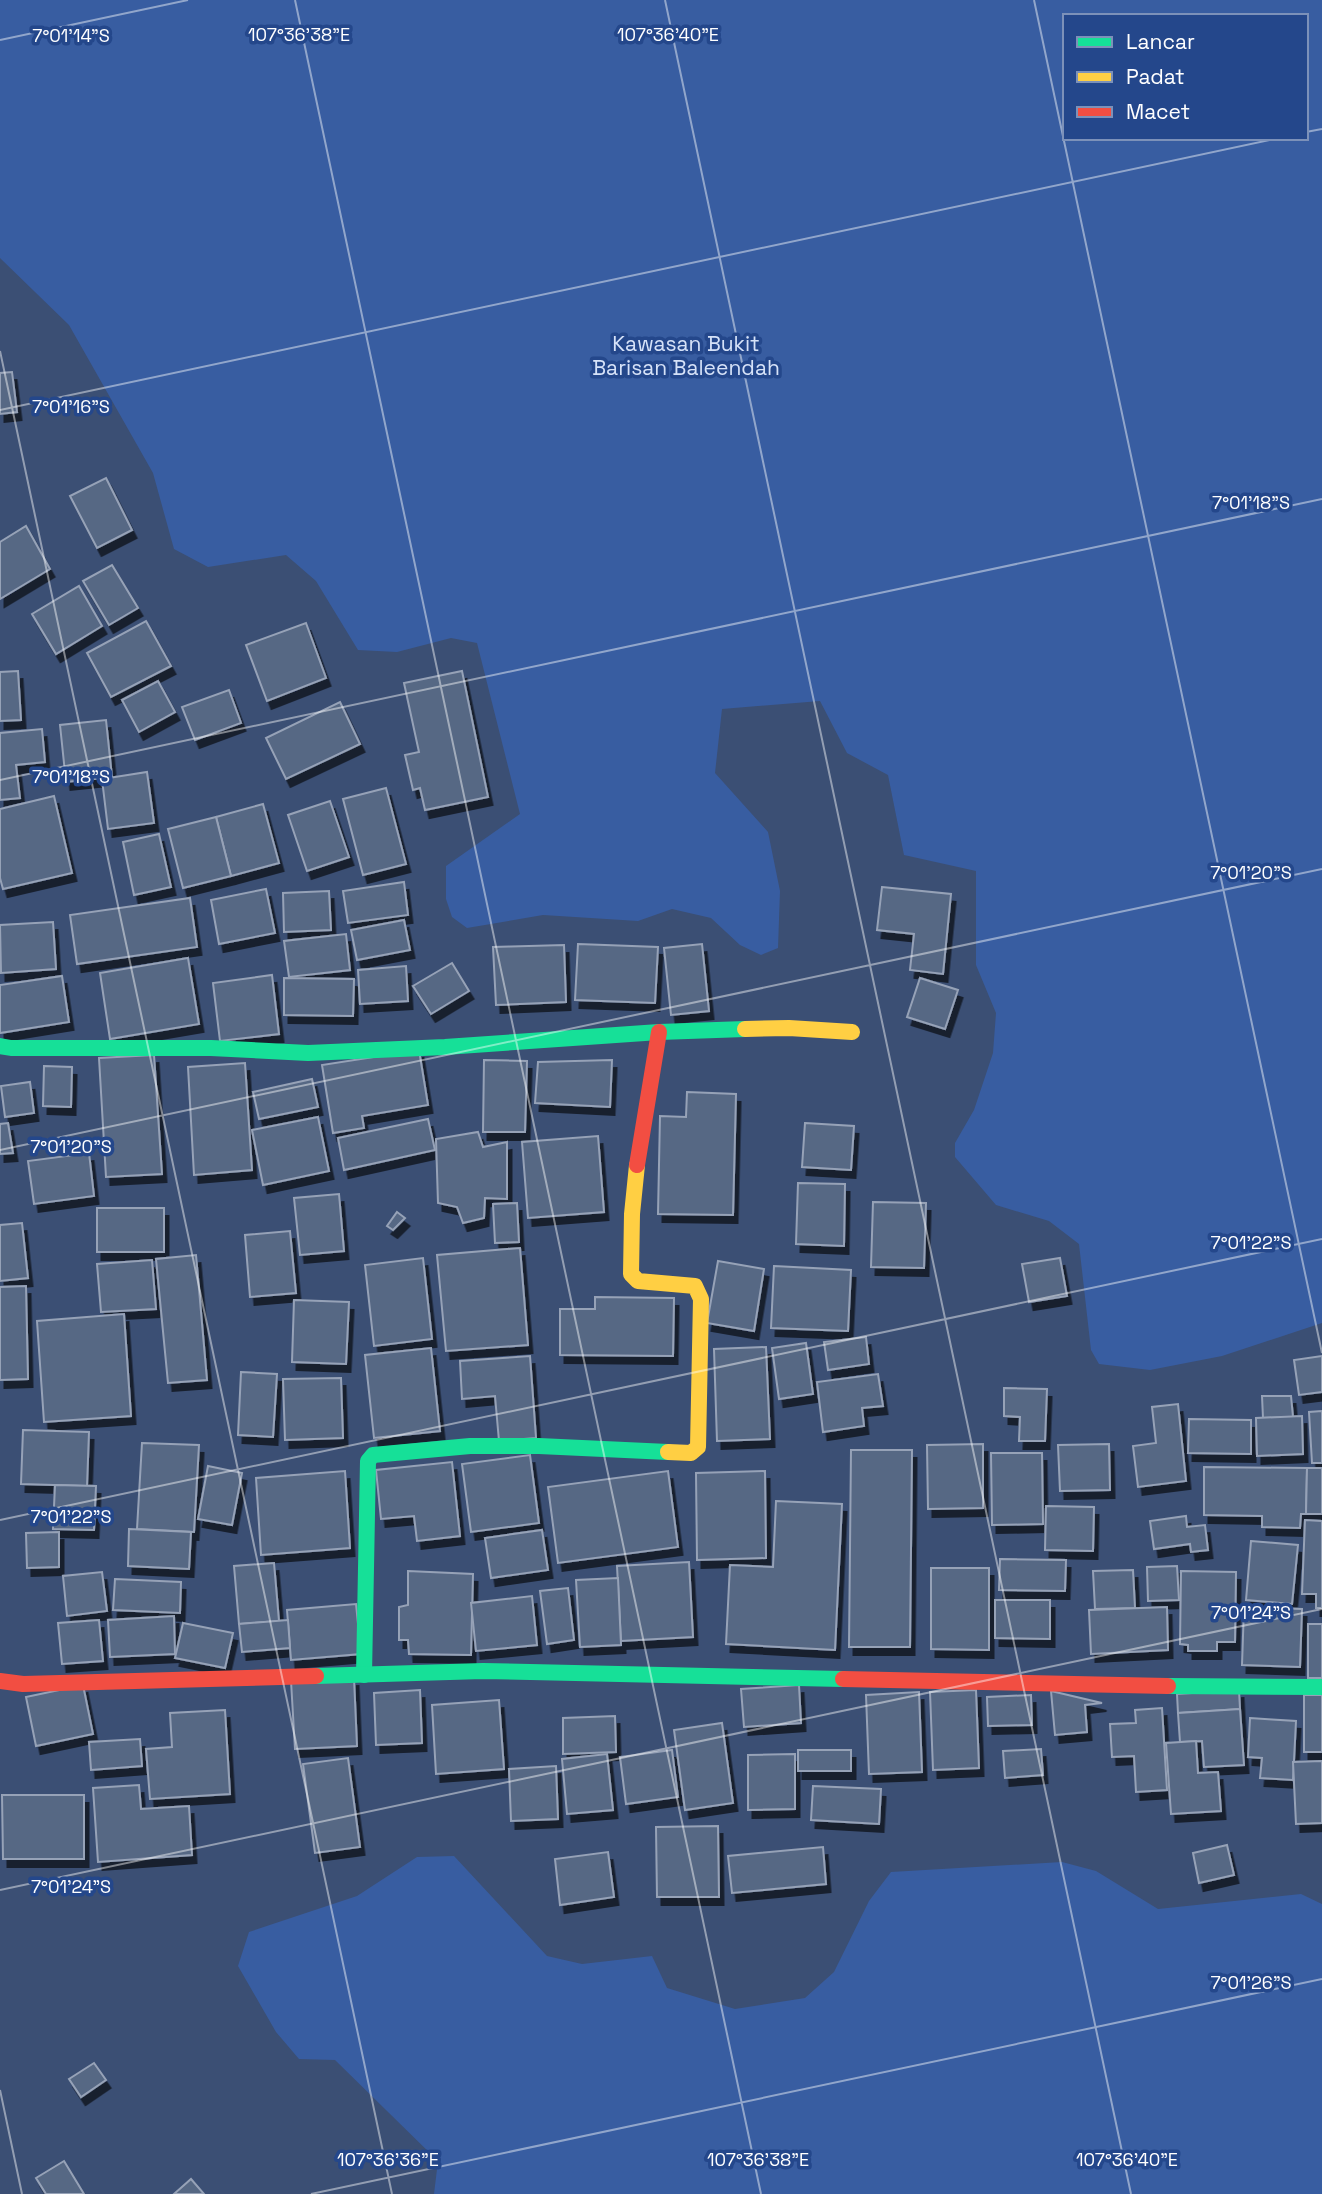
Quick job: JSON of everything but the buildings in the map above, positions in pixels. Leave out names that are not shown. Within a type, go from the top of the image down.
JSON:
[{"type":"street","points":[[0,1046],[211,1048],[307,1053],[446,1047],[659,1032],[789,1028],[852,1032]]},
{"type":"street","points":[[364,1675],[368,1461],[373,1455],[470,1446],[539,1446],[691,1453],[698,1447],[701,1299],[695,1286],[638,1281],[631,1274],[630,1247],[642,1125],[659,1032]]},
{"type":"street","points":[[0,1681],[23,1684],[483,1671],[1100,1685],[1322,1687]]},
{"type":"green space","name":"Kawasan Bukit Barisan Baleendah","points":[[0,0],[1322,0],[1322,1323],[1222,1356],[1150,1370],[1099,1364],[1091,1350],[1079,1244],[1049,1221],[996,1205],[955,1157],[955,1143],[974,1110],[993,1053],[996,1013],[976,965],[976,871],[904,855],[888,775],[847,753],[820,701],[722,709],[715,773],[768,832],[780,891],[778,948],[761,955],[740,945],[711,918],[672,909],[638,921],[543,915],[467,928],[452,917],[446,899],[446,866],[520,814],[477,643],[451,638],[397,652],[358,650],[316,581],[286,555],[208,567],[174,549],[153,473],[69,325],[0,258]]},
{"type":"green space","points":[[454,1856],[547,1956],[582,1964],[652,1956],[667,1988],[735,2009],[805,1998],[834,1972],[869,1901],[891,1872],[1062,1862],[1096,1871],[1158,1909],[1301,1894],[1322,1904],[1322,2194],[434,2194],[438,2161],[335,2060],[299,2059],[276,2032],[238,1966],[249,1932],[357,1896],[417,1857]]},
{"type":"traffic: fast","points":[[0,1046],[211,1048],[308,1053],[745,1029]]},
{"type":"traffic: fast","points":[[364,1675],[368,1461],[373,1455],[470,1446],[668,1452]]},
{"type":"traffic: fast","points":[[316,1676],[483,1671],[843,1679]]},
{"type":"traffic: fast","points":[[1168,1686],[1322,1687]]},
{"type":"traffic: slow","points":[[745,1029],[789,1028],[852,1032]]},
{"type":"traffic: slow","points":[[637,1165],[632,1214],[631,1274],[638,1281],[695,1286],[701,1299],[698,1447],[691,1453],[668,1452]]},
{"type":"traffic: jam","points":[[637,1165],[659,1032]]},
{"type":"traffic: jam","points":[[0,1681],[23,1684],[316,1676]]},
{"type":"traffic: jam","points":[[843,1679],[1168,1686]]}]
